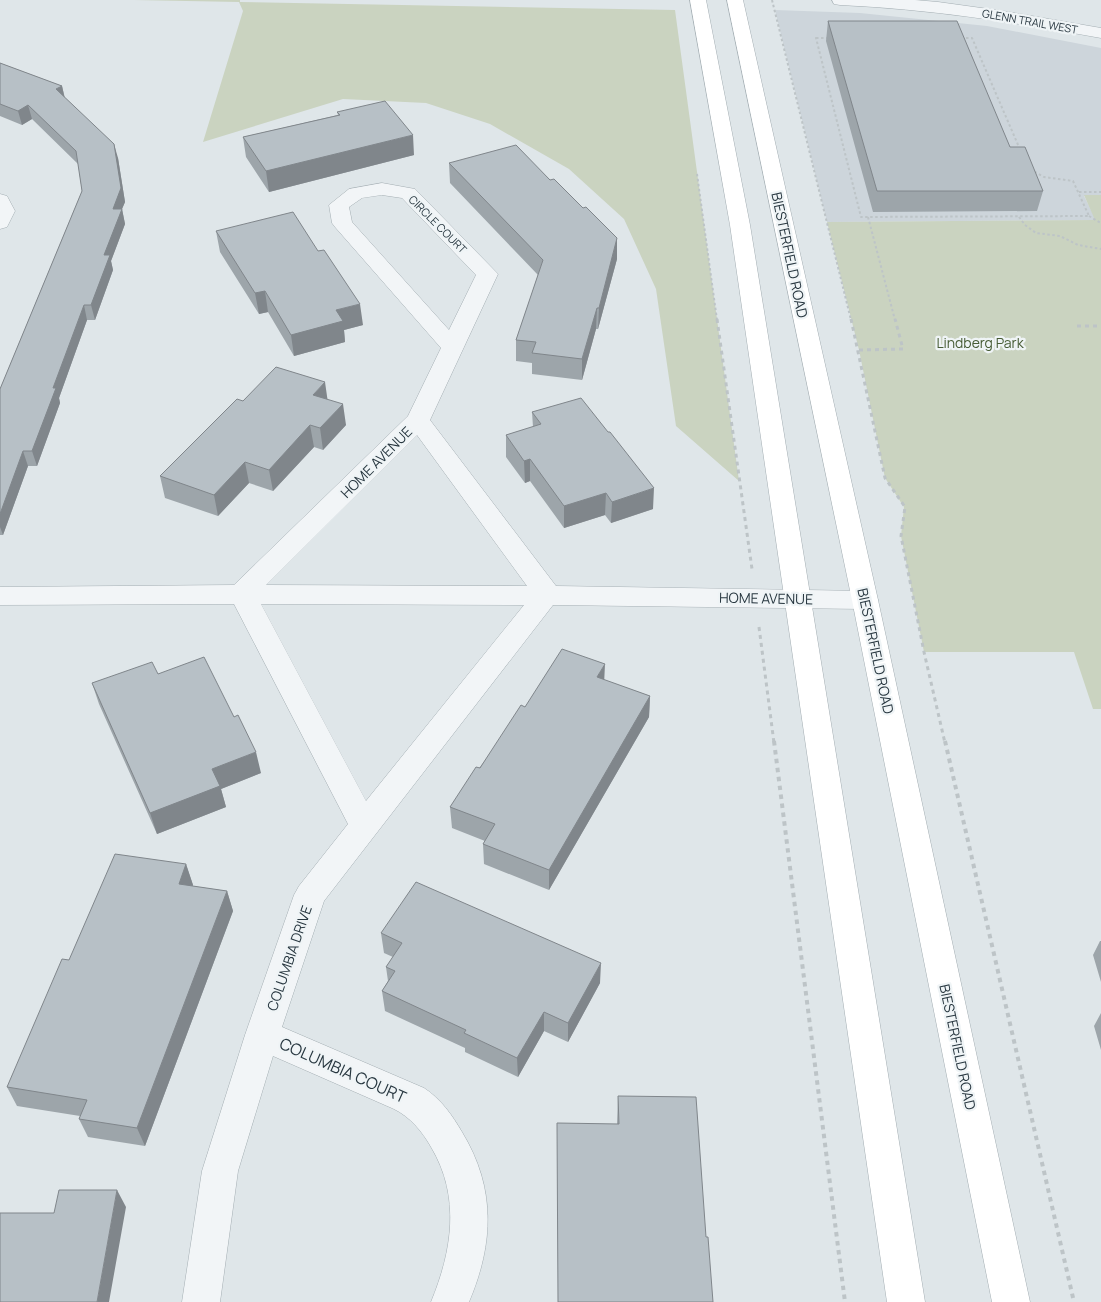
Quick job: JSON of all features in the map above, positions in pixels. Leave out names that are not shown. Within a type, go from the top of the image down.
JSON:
[{"type":"street","points":[[698,0],[740,224],[906,1302]]},
{"type":"street","name":"BIESTERFIELD ROAD","points":[[735,0],[865,600],[1011,1302]]},
{"type":"street","name":"GLENN TRAIL WEST","points":[[840,0],[914,4],[976,12],[1034,20],[1101,34]]},
{"type":"street","name":"CIRCLE COURT","points":[[418,420],[454,348],[488,274],[408,193],[382,189],[356,193],[339,206],[342,223],[454,348]]},
{"type":"street","name":"HOME AVENUE","points":[[242,593],[418,420],[547,594]]},
{"type":"street","points":[[242,593],[364,826]]},
{"type":"street","name":"HOME AVENUE","points":[[0,596],[242,593],[547,594],[865,600]]},
{"type":"street","name":"COLUMBIA DRIVE","points":[[201,1302],[220,1171],[262,1035],[310,895],[547,594]]},
{"type":"street","name":"COLUMBIA COURT","points":[[262,1035],[412,1100],[435,1122],[454,1149],[466,1180],[470,1214],[468,1250],[459,1284],[450,1302]]},
{"type":"path","points":[[772,0],[859,350],[885,478],[904,507],[901,536],[922,643],[1074,1302]]},
{"type":"path","points":[[1090,216],[861,217],[816,38],[972,38],[1028,168],[1036,176],[1073,181],[1090,216],[1101,223]]},
{"type":"path","points":[[696,167],[756,598],[845,1302]]},
{"type":"path","points":[[1079,192],[1101,192]]},
{"type":"path","points":[[859,350],[903,349],[868,217]]},
{"type":"path","points":[[1019,217],[1031,231],[1042,236],[1056,236],[1078,245],[1101,249]]},
{"type":"path","points":[[1076,326],[1101,326]]},
{"type":"shaded area","points":[[775,10],[860,13],[987,26],[1101,48],[1101,195],[1084,196],[1096,220],[827,222]]},
{"type":"green space","points":[[134,0],[240,0],[240,2],[675,10],[739,481],[676,426],[656,289],[624,219],[569,169],[490,124],[426,103],[343,99],[203,142],[243,11],[239,2]]},
{"type":"green space","name":"Lindberg Park","points":[[1084,195],[1101,195],[1101,709],[1093,709],[1074,652],[924,652],[901,536],[904,507],[885,478],[859,350],[827,222],[1095,220]]},
{"type":"building","points":[[828,21],[957,21],[1010,147],[1025,147],[1043,191],[877,191]]},
{"type":"building","points":[[0,63],[62,86],[56,89],[114,144],[121,188],[113,209],[122,209],[104,255],[110,255],[91,305],[84,305],[32,451],[23,451],[0,514],[0,389],[82,191],[76,151],[28,105],[18,111],[0,104]]},
{"type":"building","points":[[385,101],[413,135],[266,171],[243,137],[340,115],[337,112]]},
{"type":"building","points":[[516,145],[550,180],[554,179],[617,238],[599,308],[597,308],[582,359],[532,353],[536,342],[516,340],[543,260],[449,163]]},
{"type":"building","points":[[293,212],[318,251],[324,250],[360,304],[336,310],[343,321],[291,335],[265,291],[255,293],[216,231]]},
{"type":"building","points":[[276,367],[325,382],[313,395],[343,404],[320,428],[310,425],[269,470],[245,462],[214,495],[160,476],[237,399],[243,401]]},
{"type":"building","points":[[581,398],[654,488],[612,502],[606,493],[564,506],[530,459],[524,461],[506,435],[541,424],[532,412]]},
{"type":"building","points":[[562,649],[605,664],[597,677],[650,696],[549,870],[483,844],[495,824],[450,807],[476,767],[480,768],[521,705],[525,707]]},
{"type":"building","points":[[204,657],[234,717],[238,715],[256,752],[212,769],[220,786],[150,813],[92,683],[152,662],[158,674]]},
{"type":"building","points":[[115,854],[186,864],[179,884],[227,891],[137,1128],[79,1119],[87,1100],[7,1087],[62,959],[69,960]]},
{"type":"building","points":[[416,882],[601,963],[568,1023],[544,1012],[517,1058],[464,1033],[466,1030],[382,991],[395,971],[386,967],[402,943],[381,933]]},
{"type":"building","points":[[618,1096],[696,1097],[706,1237],[708,1237],[713,1302],[558,1302],[557,1123],[619,1124]]},
{"type":"building","points":[[59,1190],[117,1190],[97,1302],[0,1302],[0,1213],[54,1213]]}]
